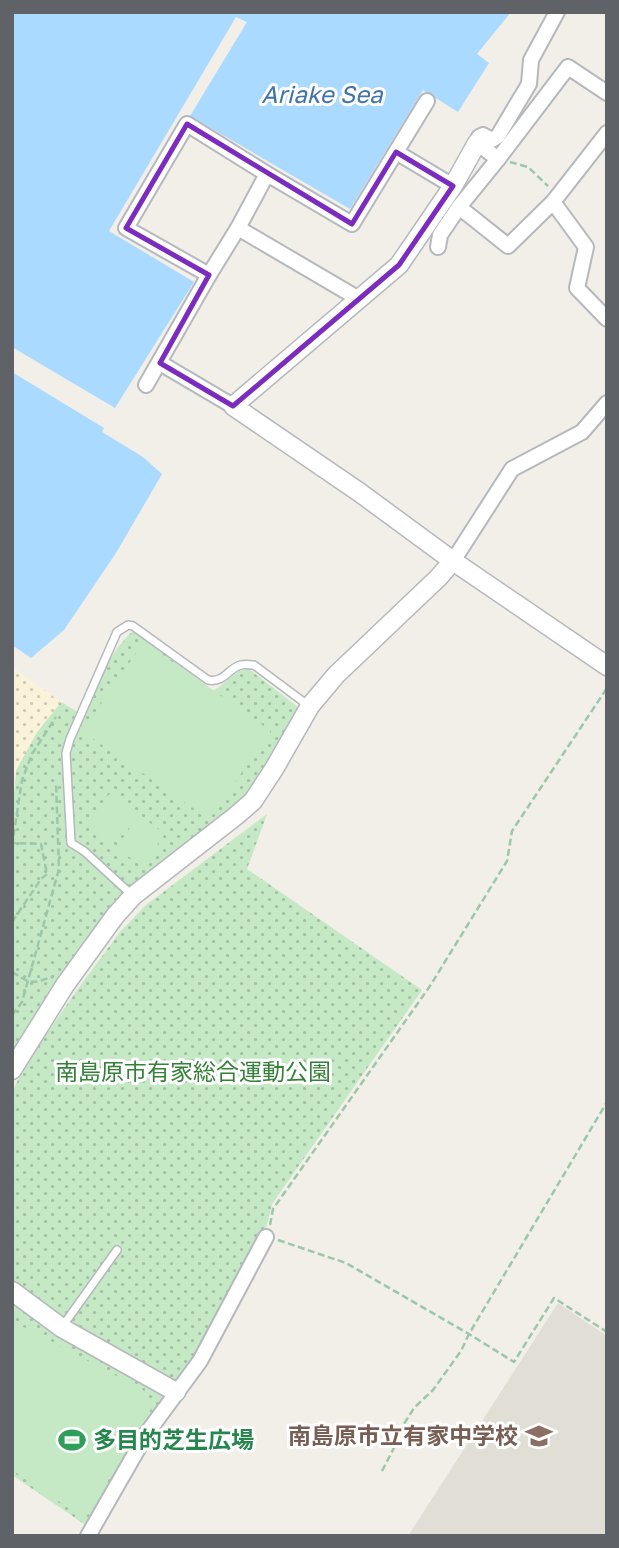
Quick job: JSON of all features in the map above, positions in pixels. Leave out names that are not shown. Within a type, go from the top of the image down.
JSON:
[{"type":"street","points":[[233,406],[399,265],[453,186],[477,142],[483,135],[492,139],[498,136],[530,84],[531,60],[557,12]]},
{"type":"street","points":[[438,247],[440,234],[459,207],[568,67],[607,93]]},
{"type":"street","points":[[209,275],[126,228],[187,124],[352,224],[427,101]]},
{"type":"street","points":[[459,207],[508,246],[555,199],[607,132]]},
{"type":"street","points":[[477,142],[498,159]]},
{"type":"street","points":[[396,152],[453,186]]},
{"type":"street","points":[[146,385],[267,174]]},
{"type":"street","points":[[555,199],[586,247],[577,288],[607,319]]},
{"type":"street","points":[[238,228],[359,299]]},
{"type":"street","points":[[160,363],[233,406],[607,666]]},
{"type":"street","points":[[12,1069],[65,985],[115,916],[133,896],[253,801],[310,706],[336,675],[439,578],[453,561],[512,469],[582,432],[607,403]]},
{"type":"street","points":[[88,1536],[147,1433],[200,1361],[267,1237]]},
{"type":"street","points":[[12,1291],[62,1328],[176,1392]]},
{"type":"lane","points":[[133,896],[84,851],[71,843],[66,753],[117,632],[128,625],[133,626],[208,680],[220,679],[238,665],[254,665],[310,706]]},
{"type":"lane","points":[[62,1328],[117,1250]]},
{"type":"path","points":[[498,159],[528,167],[555,199]]},
{"type":"path","points":[[607,688],[512,831],[507,860],[430,986],[273,1209],[267,1237],[346,1263],[514,1362],[554,1298],[607,1332]]},
{"type":"path","points":[[12,922],[47,873],[41,844],[13,845],[22,780],[32,754],[56,717]]},
{"type":"path","points":[[12,1015],[22,1002],[59,869],[56,776]]},
{"type":"path","points":[[12,972],[28,982],[36,983],[51,977],[65,985]]},
{"type":"path","points":[[382,1471],[402,1427],[414,1408],[433,1390],[461,1351],[607,1102]]},
{"type":"highlighted area","points":[[187,124],[352,224],[396,152],[453,186],[399,265],[233,406],[160,363],[209,275],[126,228]]},
{"type":"shaded area","name":"南島原市立有家中学校","points":[[558,1303],[607,1336],[607,1536],[408,1536]]},
{"type":"green space","points":[[133,631],[214,691],[239,671],[249,669],[298,707],[285,738],[244,801],[146,877],[12,1056],[12,818],[16,770],[37,732],[61,702],[84,716],[109,660]]},
{"type":"green space","points":[[144,642],[271,731],[209,819],[82,731]]},
{"type":"green space","points":[[109,794],[135,812],[112,845],[86,826]]},
{"type":"green space","name":"南島原市有家総合運動公園","points":[[267,814],[247,869],[422,990],[272,1204],[264,1237],[192,1365],[87,1526],[12,1475],[12,1092],[26,1064],[119,933],[146,905]]},
{"type":"green space","points":[[139,815],[165,834],[142,866],[116,848]]},
{"type":"green space","name":"多目的芝生広場","points":[[12,1321],[143,1390],[149,1398],[151,1409],[85,1519],[12,1470]]},
{"type":"sand","points":[[12,667],[61,702],[37,732],[16,770],[12,818]]},
{"type":"water","name":"Ariake Sea","points":[[12,12],[511,12],[477,54],[489,63],[458,112],[423,90],[350,209],[190,116],[247,22],[236,17],[109,231],[194,282],[115,408],[12,347]]},
{"type":"water","points":[[12,372],[104,428],[102,432],[143,457],[162,474],[116,553],[64,630],[31,658],[12,645]]},
{"type":"place","name":"南島原市立有家中学校","points":[[539,1436]]},
{"type":"place","name":"多目的芝生広場","points":[[72,1440]]}]
